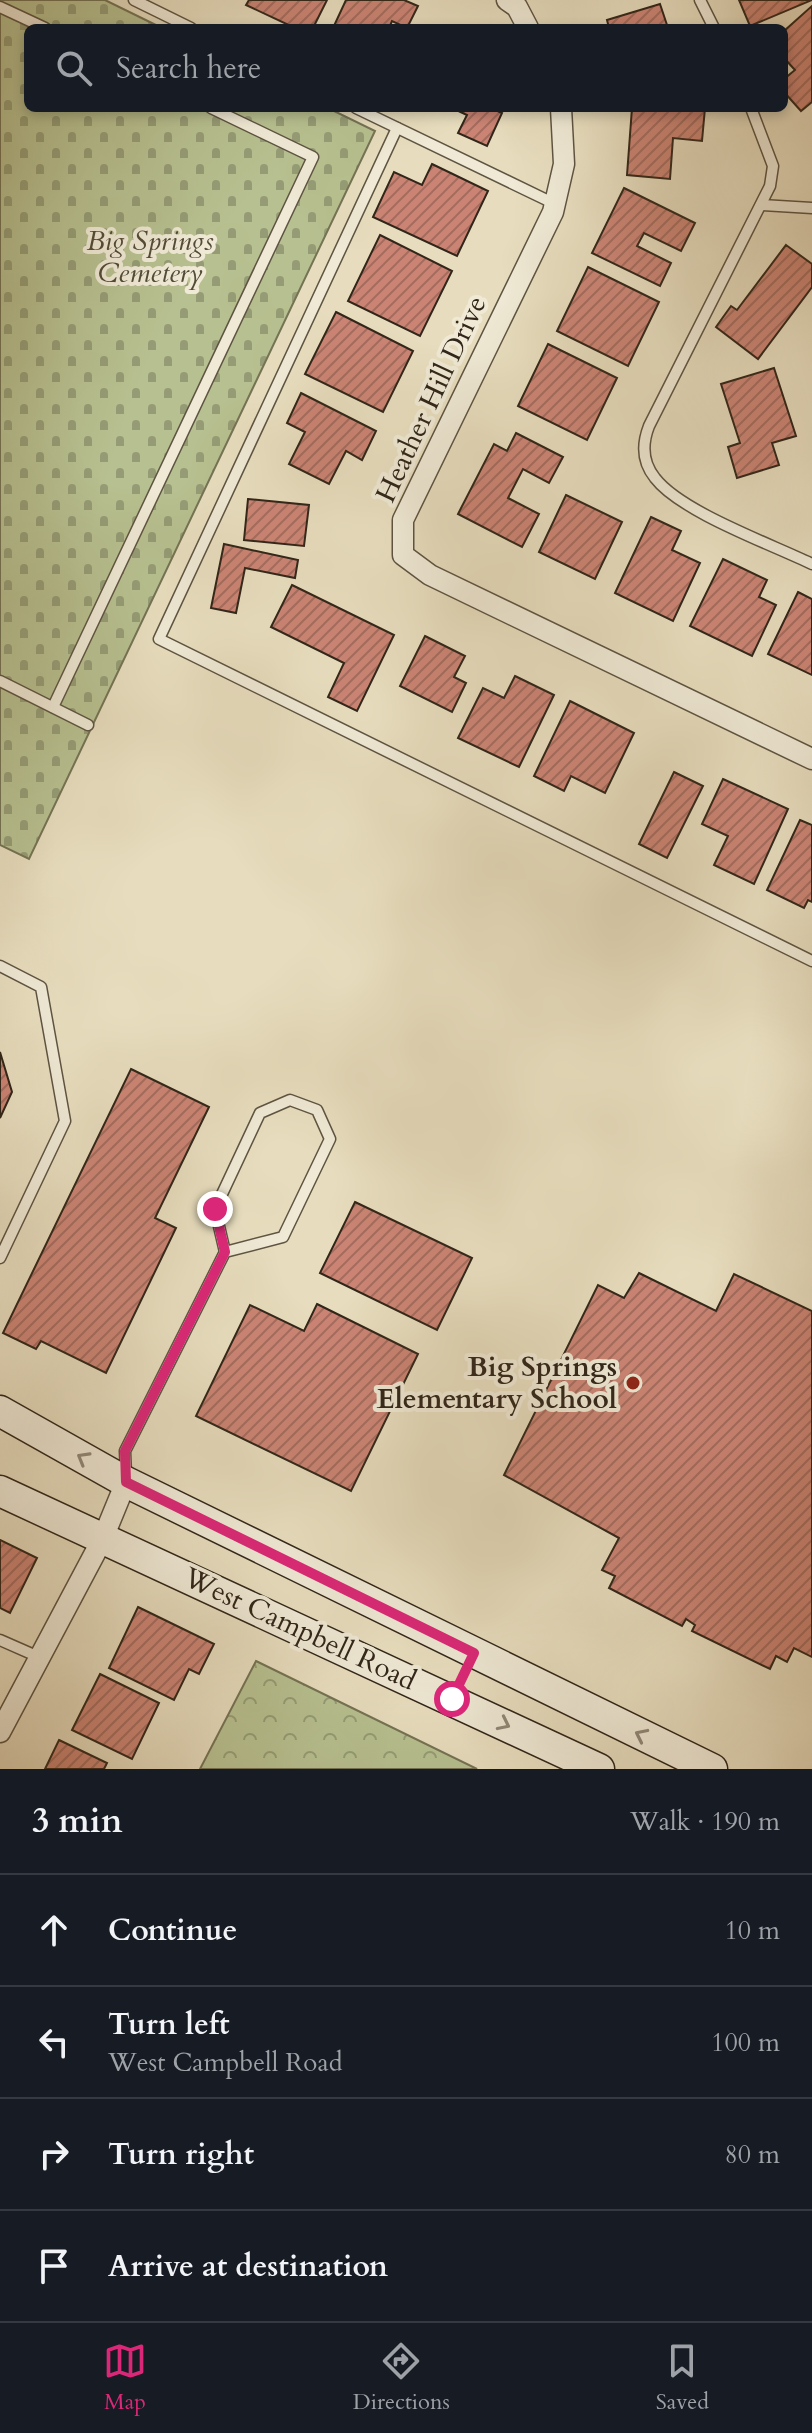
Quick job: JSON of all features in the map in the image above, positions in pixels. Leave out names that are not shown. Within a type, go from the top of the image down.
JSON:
[{"type":"main road","name":"West Campbell Road","points":[[0,1411],[126,1482],[712,1769]]},
{"type":"main road","name":"West Campbell Road","points":[[0,1491],[599,1769]]},
{"type":"main road","points":[[452,1699],[474,1653]]},
{"type":"street","points":[[507,0],[517,7],[526,24]]},
{"type":"street","name":"Heather Hill Drive","points":[[561,112],[564,164],[555,204],[403,520],[403,555],[430,575],[812,759]]},
{"type":"street","points":[[0,1732],[103,1538],[126,1482]]},
{"type":"lane","points":[[134,0],[183,24]]},
{"type":"lane","points":[[700,0],[712,24]]},
{"type":"lane","points":[[0,7],[36,24]]},
{"type":"lane","points":[[53,707],[313,157],[219,112]]},
{"type":"lane","points":[[364,112],[555,204]]},
{"type":"lane","points":[[753,112],[773,166],[770,186],[649,426],[644,453],[653,477],[666,491],[694,508],[812,564]]},
{"type":"lane","points":[[397,128],[159,639],[812,961]]},
{"type":"lane","points":[[761,205],[812,208]]},
{"type":"lane","points":[[0,681],[88,725]]},
{"type":"lane","points":[[0,966],[41,987],[65,1121],[0,1258]]},
{"type":"lane","points":[[126,1482],[125,1451],[225,1252],[215,1209],[260,1113],[290,1100],[317,1110],[330,1139],[283,1237],[225,1252]]},
{"type":"lane","points":[[0,1640],[41,1658]]},
{"type":"green space","name":"Big Springs Cemetery","points":[[0,0],[105,0],[154,24],[24,24],[24,112],[336,112],[375,131],[29,859],[0,845]]},
{"type":"green space","points":[[256,1661],[477,1769],[200,1769]]},
{"type":"building","points":[[249,0],[327,0],[315,24],[286,24],[246,5]]},
{"type":"building","points":[[346,0],[404,0],[418,6],[409,24],[392,21],[391,24],[335,24]]},
{"type":"building","points":[[739,0],[812,0],[755,24],[749,24]]},
{"type":"building","points":[[660,4],[667,24],[608,24],[607,20]]},
{"type":"building","points":[[812,6],[812,102],[801,111],[788,96],[788,76],[795,70],[788,62],[788,27]]},
{"type":"building","points":[[461,112],[502,113],[487,146],[458,133],[467,115]]},
{"type":"building","points":[[632,112],[705,112],[702,141],[673,138],[670,179],[627,175]]},
{"type":"building","points":[[432,164],[488,191],[457,256],[373,217],[394,172],[422,185]]},
{"type":"building","points":[[624,188],[695,223],[681,251],[644,233],[637,246],[671,263],[660,286],[592,253]]},
{"type":"building","points":[[380,235],[452,271],[420,336],[348,301]]},
{"type":"building","points":[[786,245],[812,264],[812,287],[758,359],[716,327],[731,306],[737,310]]},
{"type":"building","points":[[588,267],[659,302],[628,366],[557,331]]},
{"type":"building","points":[[336,312],[413,351],[383,412],[305,374]]},
{"type":"building","points":[[548,344],[617,378],[587,440],[518,406]]},
{"type":"building","points":[[774,368],[796,436],[772,443],[779,465],[737,478],[728,447],[740,443],[721,384]]},
{"type":"building","points":[[301,393],[376,431],[362,460],[346,451],[329,484],[289,464],[305,432],[287,423]]},
{"type":"building","points":[[516,433],[563,457],[549,483],[523,469],[508,498],[539,514],[522,547],[458,514],[494,444],[507,451]]},
{"type":"building","points":[[566,495],[622,522],[595,579],[539,552]]},
{"type":"building","points":[[248,499],[309,505],[304,546],[244,540]]},
{"type":"building","points":[[651,517],[681,531],[672,550],[700,563],[673,621],[615,593]]},
{"type":"building","points":[[224,544],[298,560],[295,578],[245,568],[236,613],[211,608]]},
{"type":"building","points":[[723,559],[767,580],[759,597],[776,605],[752,656],[690,626]]},
{"type":"building","points":[[292,585],[394,635],[357,711],[328,697],[344,663],[271,627]]},
{"type":"building","points":[[798,592],[812,599],[812,675],[768,654]]},
{"type":"building","points":[[425,636],[465,656],[454,677],[466,683],[452,712],[400,686]]},
{"type":"building","points":[[515,676],[554,695],[519,767],[458,738],[483,688],[504,698]]},
{"type":"building","points":[[570,701],[634,733],[605,793],[571,776],[564,791],[534,776]]},
{"type":"building","points":[[674,772],[703,786],[667,858],[639,844]]},
{"type":"building","points":[[723,779],[788,809],[754,884],[714,865],[728,836],[702,824]]},
{"type":"building","points":[[800,820],[812,825],[812,902],[808,900],[804,908],[767,890]]},
{"type":"building","points":[[0,1052],[12,1092],[0,1118]]},
{"type":"building","points":[[131,1069],[209,1107],[155,1218],[176,1228],[106,1373],[41,1341],[36,1349],[3,1333]]},
{"type":"building","points":[[355,1202],[472,1258],[437,1330],[320,1273]]},
{"type":"building","points":[[639,1273],[716,1311],[734,1274],[812,1311],[812,1657],[794,1648],[787,1662],[776,1656],[770,1669],[692,1631],[695,1625],[686,1619],[682,1626],[609,1588],[615,1576],[602,1570],[619,1538],[504,1475],[598,1285],[624,1298]]},
{"type":"building","points":[[317,1304],[418,1354],[351,1491],[196,1416],[250,1305],[304,1331]]},
{"type":"building","points":[[0,1540],[37,1558],[10,1613],[0,1608]]},
{"type":"building","points":[[138,1607],[214,1644],[199,1674],[189,1669],[174,1700],[109,1668]]},
{"type":"building","points":[[100,1674],[159,1703],[132,1759],[72,1730]]},
{"type":"building","points":[[59,1740],[107,1763],[104,1769],[45,1769]]},
{"type":"place","name":"Big Springs Elementary School","points":[[633,1383]]},
{"type":"route","points":[[215,1209],[225,1252],[125,1451],[126,1482],[474,1653],[452,1699]]}]
